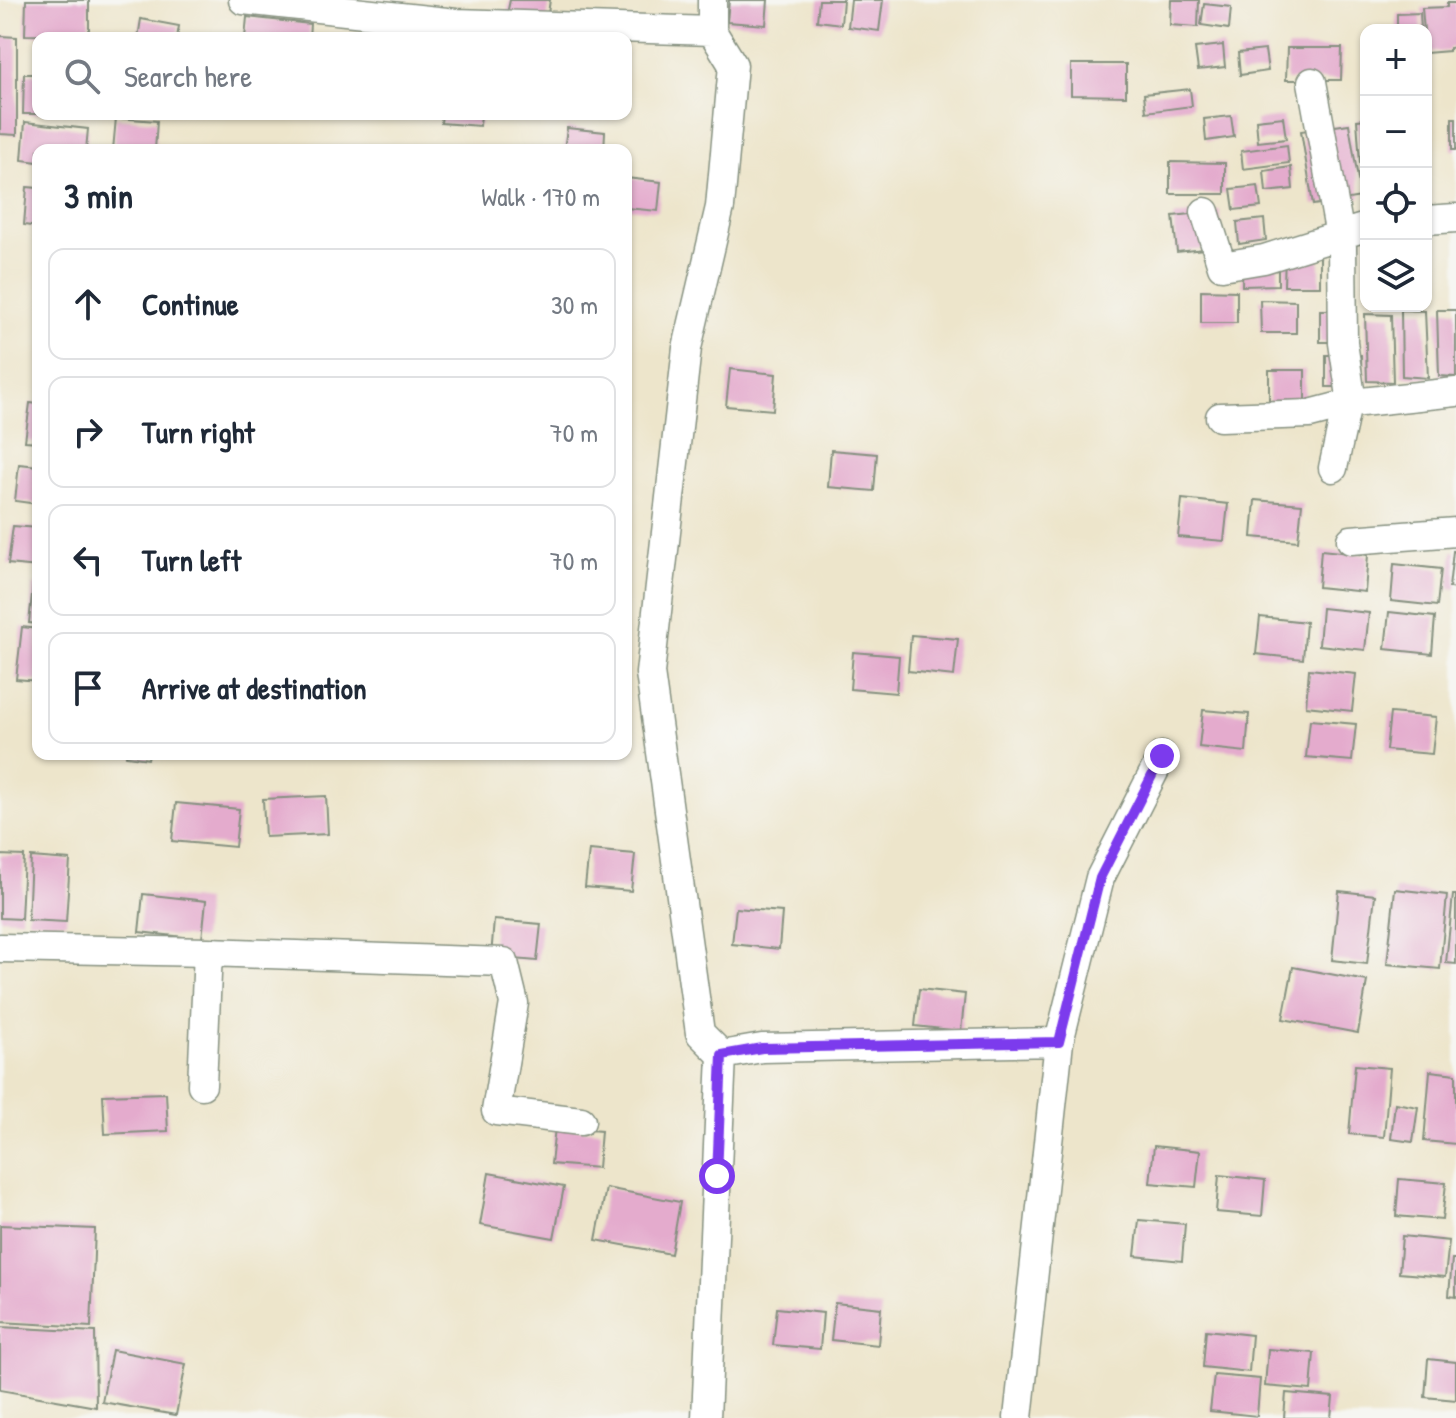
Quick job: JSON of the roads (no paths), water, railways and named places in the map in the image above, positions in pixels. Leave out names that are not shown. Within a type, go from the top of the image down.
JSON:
[{"type":"street","points":[[243,0],[456,23],[712,31]]},
{"type":"street","points":[[706,1418],[722,1055],[700,1033],[650,673],[687,348],[720,207],[733,65],[712,31],[712,0]]},
{"type":"street","points":[[1312,82],[1342,247],[1343,343],[1352,403]]},
{"type":"street","points":[[1205,212],[1222,266],[1264,259],[1360,229]]},
{"type":"street","points":[[1432,220],[1456,218]]},
{"type":"street","points":[[1220,417],[1310,414],[1352,403],[1456,392]]},
{"type":"street","points":[[1333,468],[1347,404],[1352,403]]},
{"type":"street","points":[[1351,540],[1456,532]]},
{"type":"street","points":[[1018,1418],[1059,1042],[1100,878],[1162,756]]},
{"type":"street","points":[[0,948],[504,962],[514,1003],[496,1111],[581,1121]]},
{"type":"street","points":[[202,1085],[208,952]]},
{"type":"street","points":[[722,1055],[762,1048],[1059,1042]]}]
